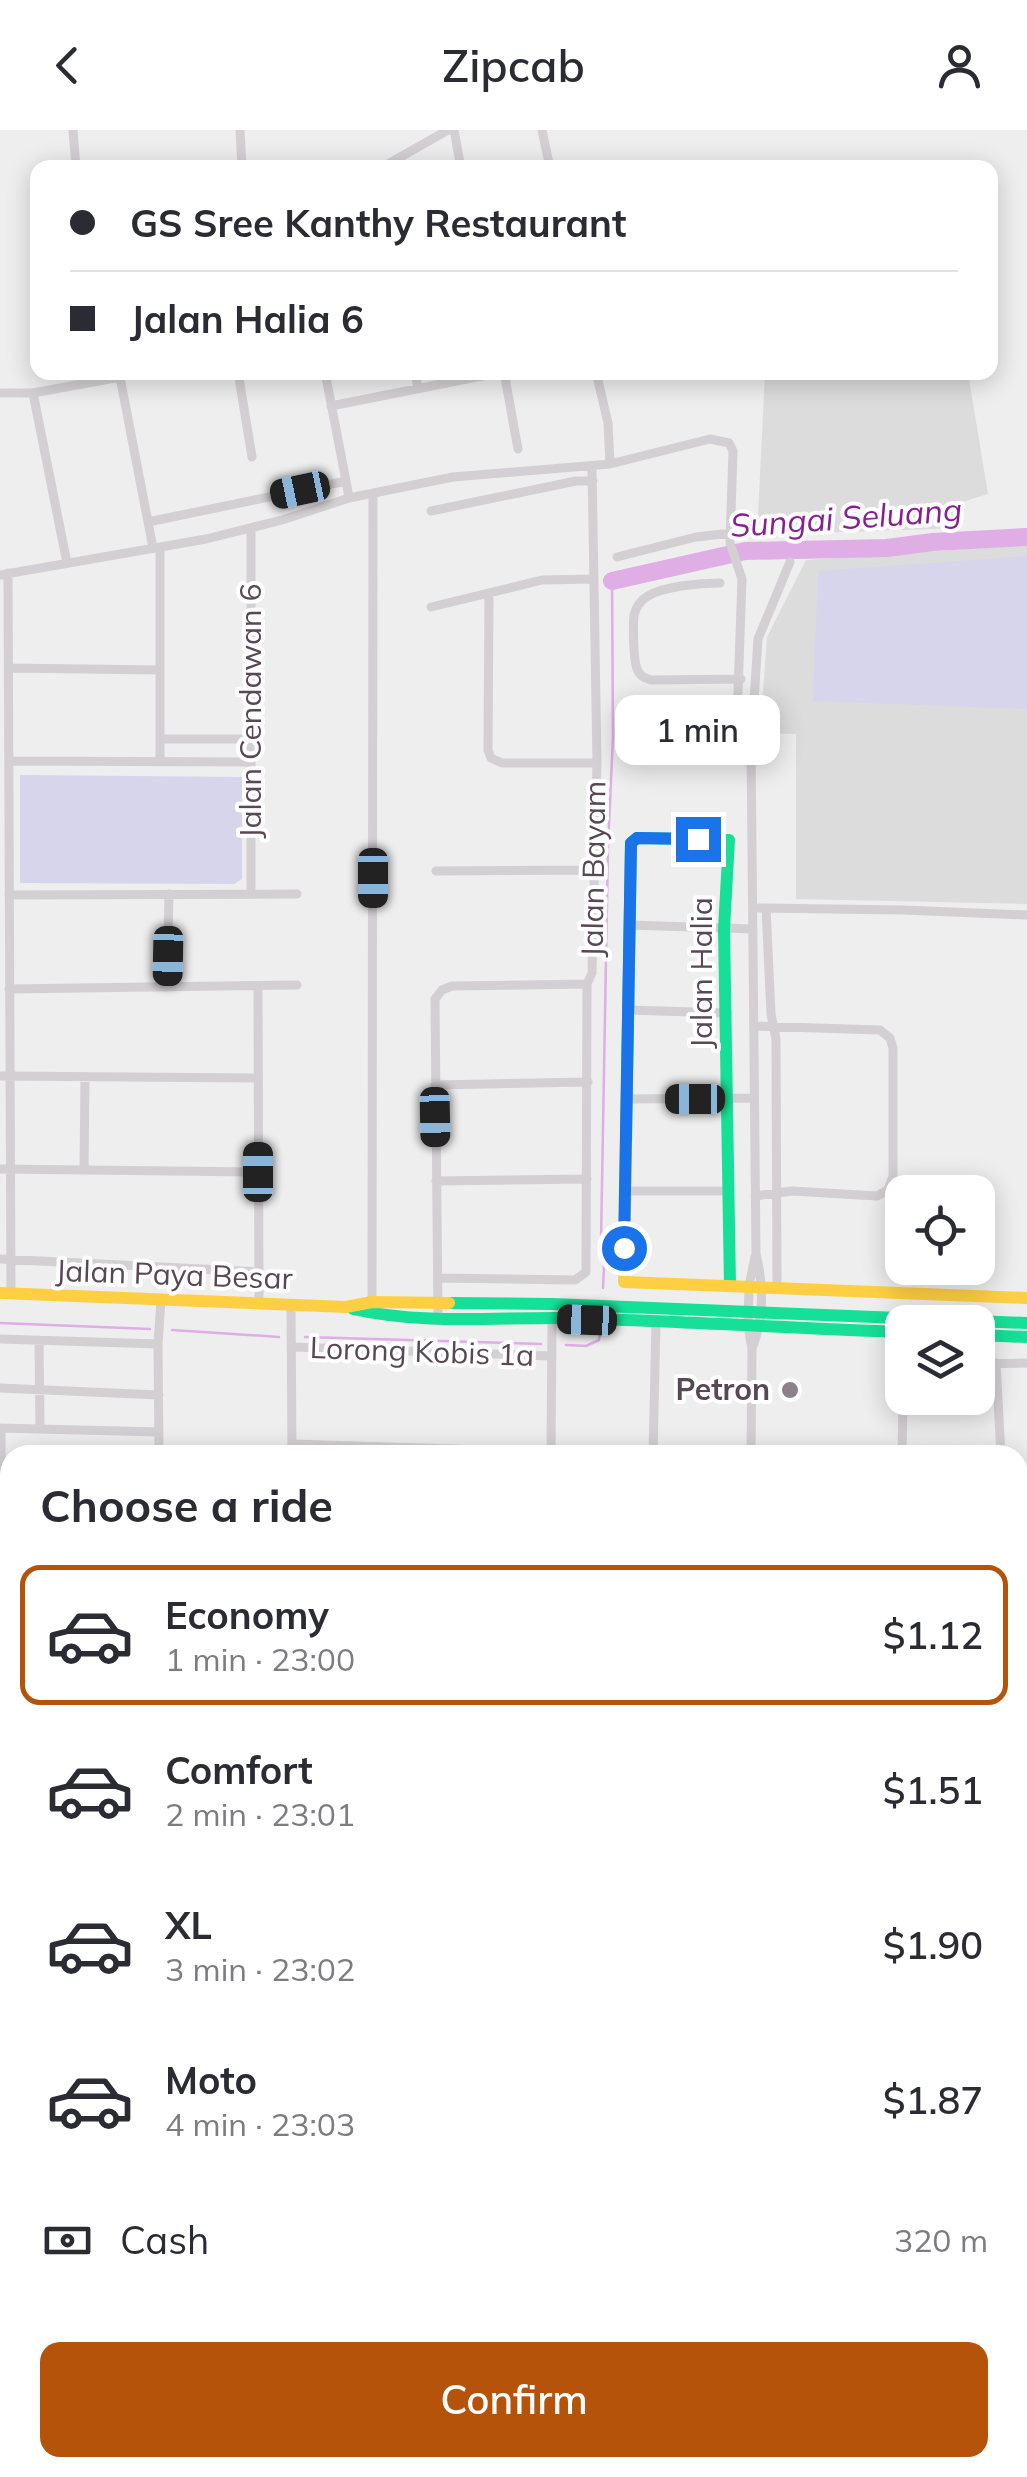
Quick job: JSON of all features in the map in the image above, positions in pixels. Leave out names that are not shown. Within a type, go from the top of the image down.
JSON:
[{"type":"street","points":[[73,130],[75,160]]},
{"type":"street","points":[[240,130],[242,160]]},
{"type":"street","points":[[394,160],[448,130],[458,160]]},
{"type":"street","points":[[542,130],[548,160]]},
{"type":"street","points":[[0,393],[33,394],[96,380]]},
{"type":"street","points":[[120,380],[156,548],[160,762]]},
{"type":"street","points":[[239,380],[252,456]]},
{"type":"street","points":[[327,380],[350,498]]},
{"type":"street","points":[[416,380],[418,389]]},
{"type":"street","points":[[332,406],[463,380]]},
{"type":"street","points":[[505,380],[518,449]]},
{"type":"street","points":[[598,380],[608,424],[610,464]]},
{"type":"street","points":[[33,394],[67,563]]},
{"type":"street","points":[[6,1293],[9,895],[4,816],[9,761],[9,668],[4,574],[206,540],[350,498],[453,476],[610,464],[710,439],[729,443],[734,463],[731,538],[742,580],[737,720]]},
{"type":"street","name":"Jalan Bayam","points":[[553,1280],[574,1280],[586,1272],[587,984],[592,973],[597,763],[592,466]]},
{"type":"street","points":[[148,522],[346,481]]},
{"type":"street","points":[[431,512],[593,481]]},
{"type":"street","points":[[372,1302],[373,493]]},
{"type":"street","name":"Jalan Cendawan 6","points":[[251,528],[251,894]]},
{"type":"street","points":[[618,557],[696,537],[731,538]]},
{"type":"street","points":[[751,1445],[756,1254],[751,747],[754,678],[758,639],[790,562]]},
{"type":"street","points":[[431,608],[542,580],[594,580]]},
{"type":"street","points":[[720,583],[658,592],[639,604],[634,612],[637,670],[651,680],[754,678]]},
{"type":"street","points":[[489,594],[491,758],[502,763],[597,763]]},
{"type":"street","points":[[9,668],[160,670]]},
{"type":"street","points":[[160,739],[251,739]]},
{"type":"street","points":[[9,761],[251,762]]},
{"type":"street","name":"Jalan Halia","points":[[629,925],[633,839],[729,840],[724,929],[730,1286]]},
{"type":"street","points":[[436,871],[594,870]]},
{"type":"street","points":[[167,987],[169,894]]},
{"type":"street","points":[[9,895],[297,894]]},
{"type":"street","points":[[752,908],[1027,915]]},
{"type":"street","points":[[766,908],[774,1027],[777,1286]]},
{"type":"street","points":[[752,928],[629,925],[624,1282],[1027,1298]]},
{"type":"street","points":[[438,1318],[435,999],[452,986],[587,984]]},
{"type":"street","points":[[9,989],[297,985]]},
{"type":"street","points":[[258,986],[259,1304]]},
{"type":"street","points":[[627,1010],[727,1013]]},
{"type":"street","points":[[754,1026],[880,1030],[890,1038],[893,1048],[893,1176],[888,1190],[877,1196],[792,1191],[755,1196]]},
{"type":"street","points":[[5,1076],[258,1078]]},
{"type":"street","points":[[84,1170],[85,1076]]},
{"type":"street","points":[[435,1085],[588,1082]]},
{"type":"street","points":[[626,1099],[754,1098]]},
{"type":"street","points":[[5,1169],[258,1172]]},
{"type":"street","points":[[436,1180],[587,1179]]},
{"type":"street","points":[[624,1191],[729,1191]]},
{"type":"street","points":[[5,1259],[259,1272]]},
{"type":"street","points":[[438,1278],[553,1280],[551,1445]]},
{"type":"street","name":"Jalan Paya Besar","points":[[6,1293],[346,1307],[376,1315],[438,1318],[552,1311],[755,1311],[1027,1323]]},
{"type":"street","points":[[159,1445],[160,1300]]},
{"type":"street","name":"Jalan Paya Besar","points":[[346,1307],[372,1302],[438,1302],[656,1322],[885,1331]]},
{"type":"street","points":[[291,1305],[292,1445]]},
{"type":"street","points":[[652,1445],[656,1322]]},
{"type":"street","points":[[995,1336],[1027,1337]]},
{"type":"street","points":[[0,1338],[158,1344]]},
{"type":"street","points":[[40,1340],[40,1428]]},
{"type":"street","name":"Lorong Kobis 1a","points":[[293,1348],[552,1356]]},
{"type":"street","points":[[1000,1445],[996,1363],[1027,1363]]},
{"type":"street","points":[[0,1388],[159,1395]]},
{"type":"street","points":[[902,1445],[903,1415]]},
{"type":"street","points":[[0,1710],[0,1428],[159,1432]]},
{"type":"shaded area","points":[[765,380],[969,380],[988,494],[956,504],[961,528],[757,535]]},
{"type":"shaded area","points":[[1027,545],[1027,904],[796,899],[796,734],[760,733],[767,637],[806,560]]},
{"type":"shaded area","points":[[1027,556],[1027,709],[813,701],[818,571]]},
{"type":"shaded area","points":[[20,775],[242,777],[242,879],[234,884],[20,883]]},
{"type":"waterway","name":"Sungai Seluang","points":[[612,581],[745,551],[887,548],[1027,537]]},
{"type":"waterway","points":[[603,1288],[612,581]]},
{"type":"waterway","points":[[0,1323],[150,1329]]},
{"type":"waterway","points":[[566,1345],[586,1346],[599,1340],[601,1327]]},
{"type":"waterway","points":[[172,1330],[279,1337]]},
{"type":"waterway","points":[[305,1337],[541,1344]]},
{"type":"traffic: fast","points":[[626,1144],[631,843],[637,838],[729,840],[724,929],[730,1286]]},
{"type":"traffic: fast","points":[[449,1303],[1027,1323]]},
{"type":"traffic: fast","points":[[353,1309],[433,1319],[566,1318],[885,1331]]},
{"type":"traffic: fast","points":[[995,1336],[1027,1337]]},
{"type":"traffic: slow","points":[[626,1144],[624,1282],[1027,1298]]},
{"type":"traffic: slow","points":[[0,1293],[346,1307],[372,1302],[449,1303]]},
{"type":"place","name":"Petron","points":[[790,1390]]},
{"type":"route","points":[[624,1248],[631,843],[637,838],[698,839]]}]
